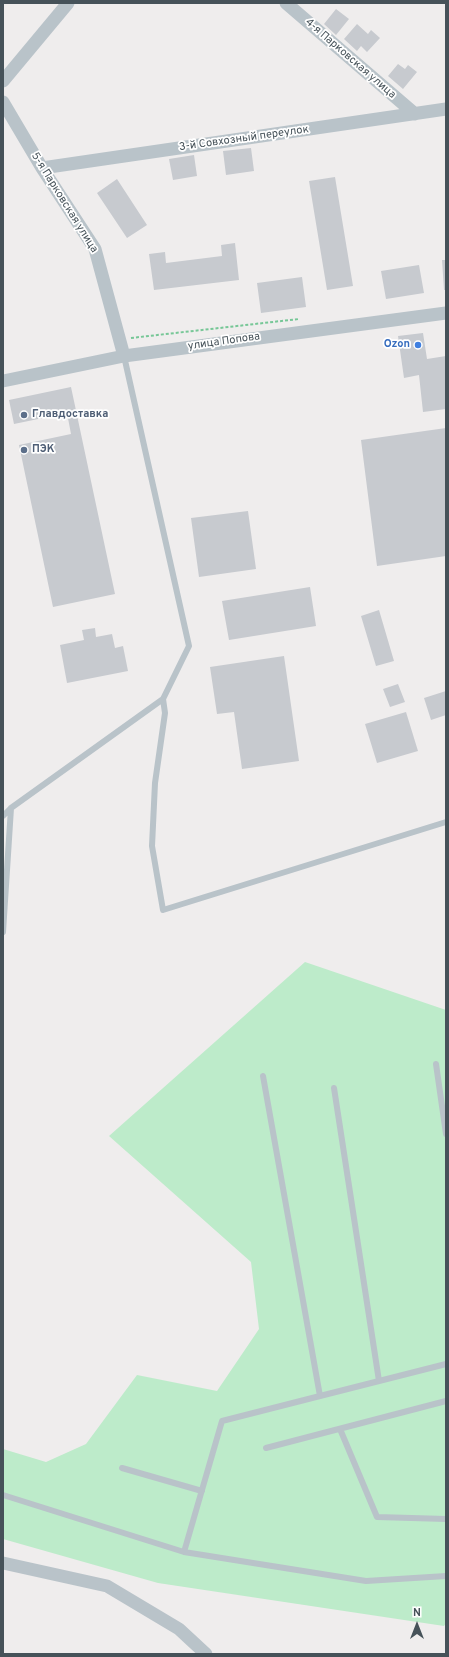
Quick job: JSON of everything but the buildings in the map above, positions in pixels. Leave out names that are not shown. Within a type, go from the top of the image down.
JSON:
[{"type":"street","points":[[3,81],[68,3]]},
{"type":"street","name":"4-я Парковская улица","points":[[286,3],[415,114]]},
{"type":"street","name":"5-я Парковская улица","points":[[3,102],[42,168],[95,249],[124,356]]},
{"type":"street","name":"3-й Совхозный переулок","points":[[42,168],[446,109]]},
{"type":"street","name":"улица Попова","points":[[3,381],[124,356],[446,313]]},
{"type":"street","points":[[3,1563],[107,1586],[179,1629],[206,1654]]},
{"type":"lane","points":[[3,816],[11,808],[163,699],[189,646],[124,356]]},
{"type":"lane","points":[[163,699],[165,713],[155,783],[152,846],[163,910],[446,822]]},
{"type":"lane","points":[[3,932],[11,808]]},
{"type":"lane","points":[[436,1064],[446,1134]]},
{"type":"lane","points":[[263,1076],[320,1396]]},
{"type":"lane","points":[[334,1088],[378,1381]]},
{"type":"lane","points":[[184,1552],[222,1421],[446,1364]]},
{"type":"lane","points":[[266,1448],[446,1401]]},
{"type":"lane","points":[[340,1429],[377,1517],[446,1519]]},
{"type":"lane","points":[[122,1468],[202,1491]]},
{"type":"lane","points":[[3,1495],[184,1552],[366,1581],[446,1576]]},
{"type":"path","points":[[120,339],[300,319]]},
{"type":"green space","points":[[305,962],[446,1010],[446,1623],[444,1626],[158,1583],[3,1539],[3,1449],[46,1462],[86,1444],[137,1375],[217,1391],[259,1329],[251,1262],[109,1136]]},
{"type":"place","name":"Ozon","points":[[418,345]]},
{"type":"place","name":"Главдоставка","points":[[24,415]]},
{"type":"place","name":"ПЭК","points":[[24,450]]}]
